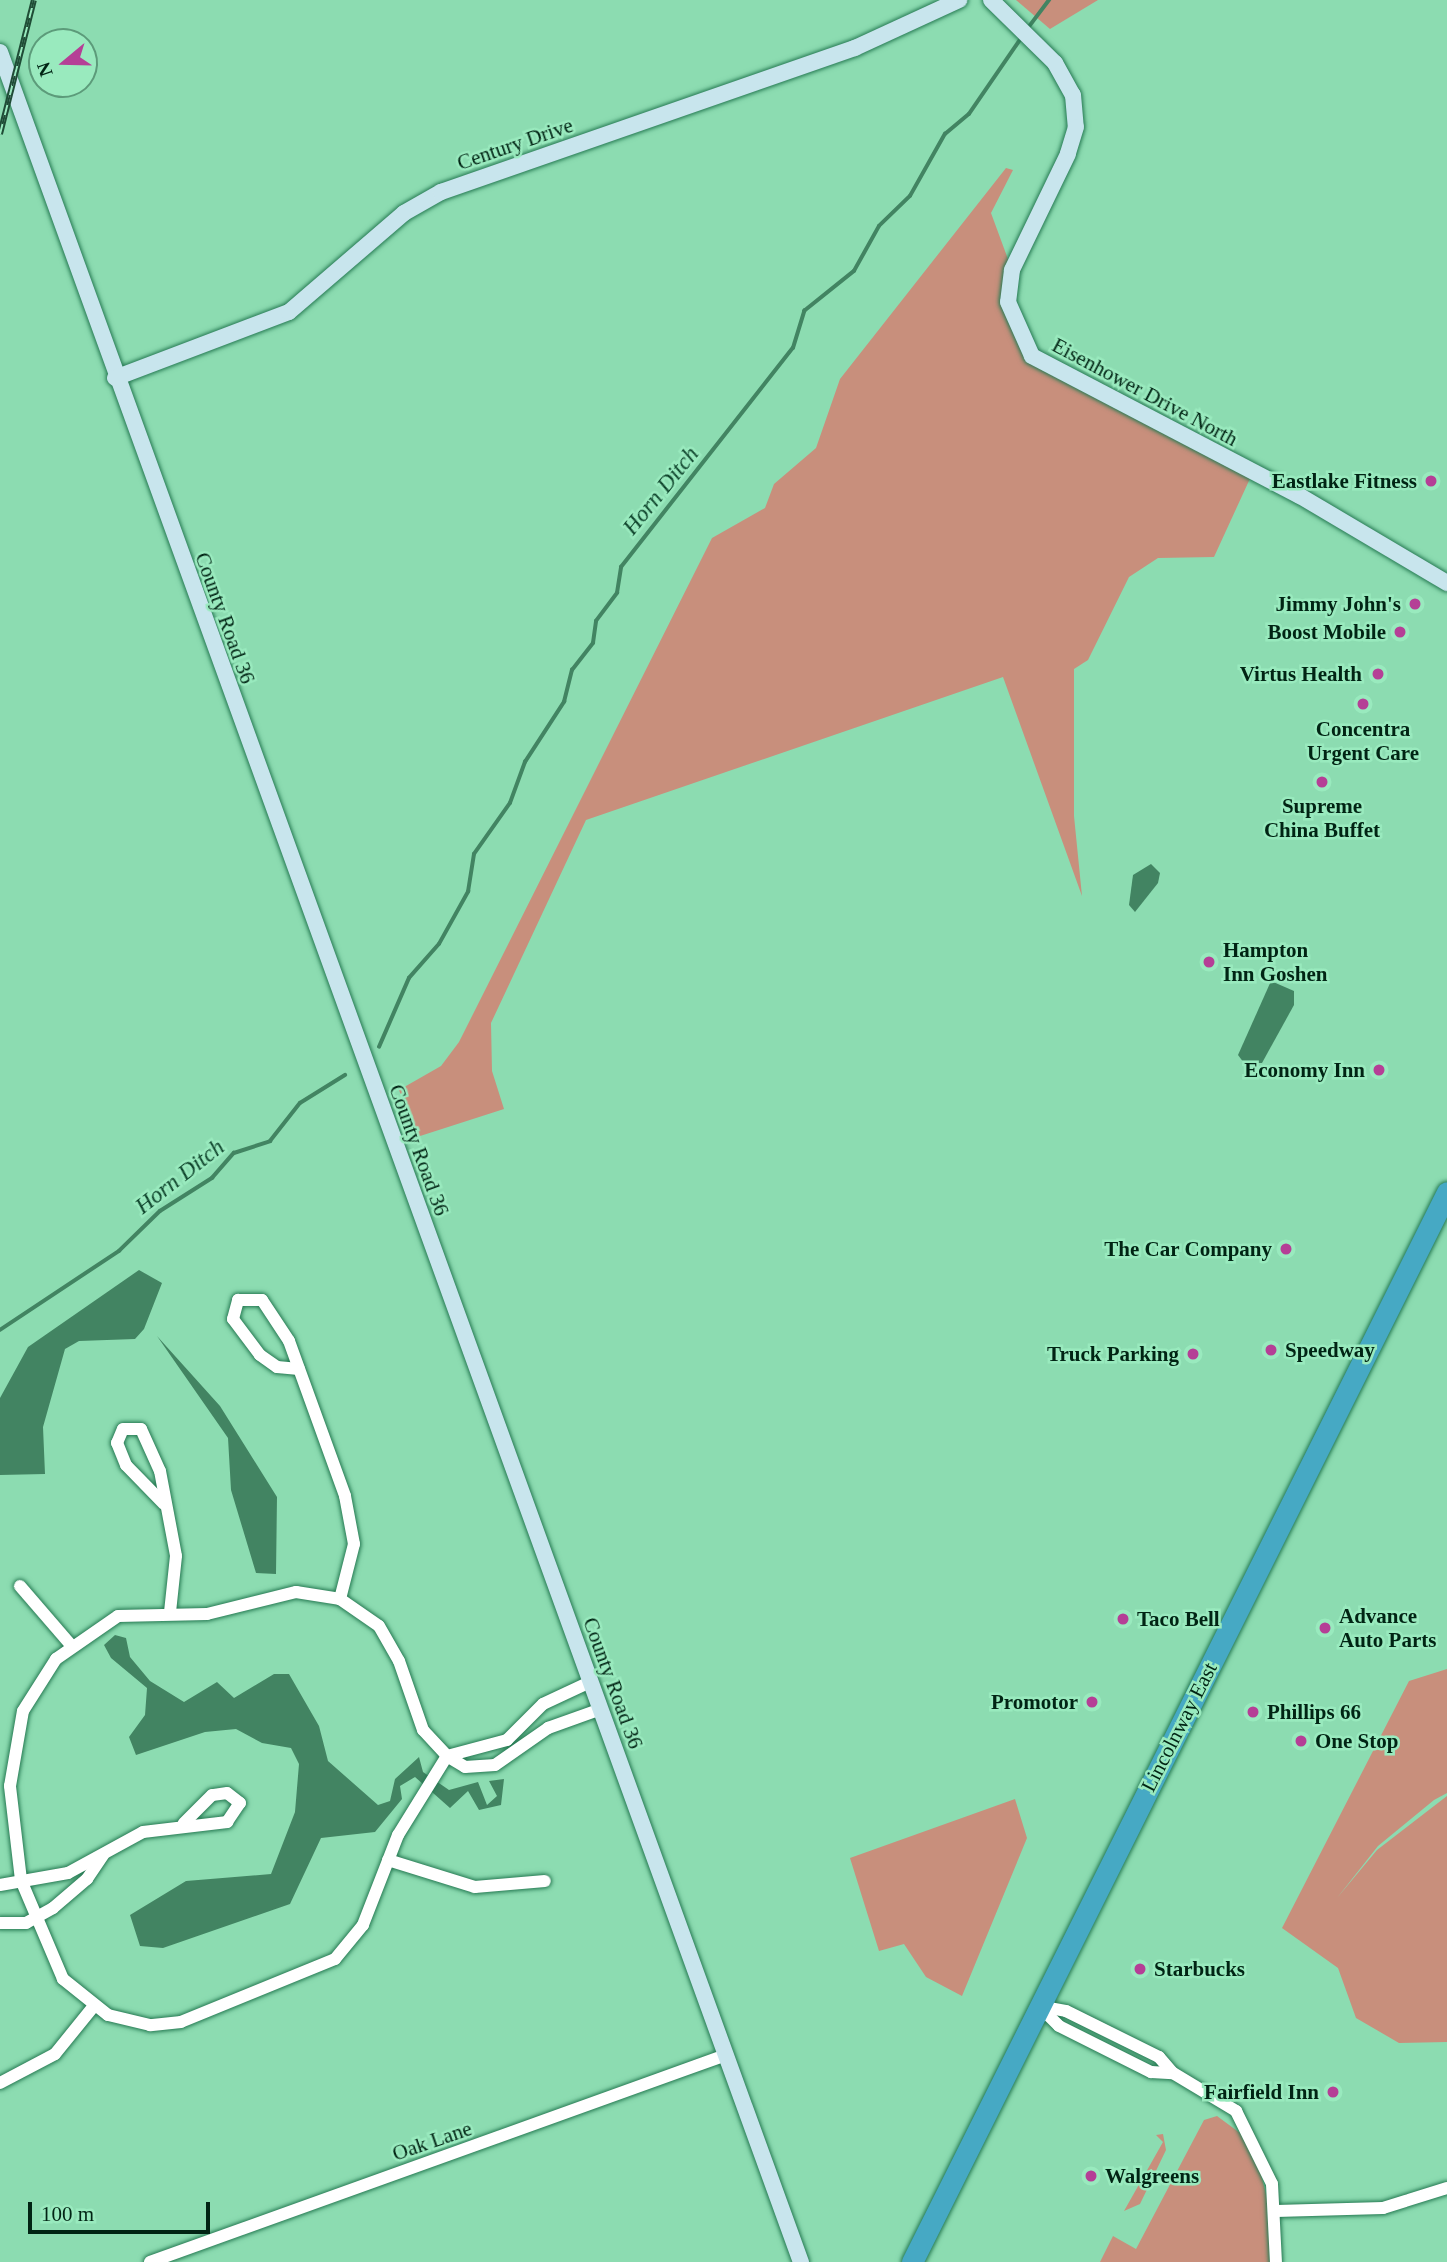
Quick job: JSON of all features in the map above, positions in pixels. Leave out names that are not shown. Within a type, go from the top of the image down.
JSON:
[{"type":"highway","name":"Lincolnway East","points":[[912,2262],[1447,1192]]},
{"type":"street","name":"Century Drive","points":[[115,378],[289,312],[404,213],[441,192],[855,48],[959,0]]},
{"type":"street","name":"Eisenhower Drive North","points":[[996,5],[1047,54],[1073,95],[1076,127],[1012,271],[1007,302],[1032,356],[1300,496],[1447,583]]},
{"type":"street","name":"County Road 36","points":[[0,52],[115,378],[801,2262]]},
{"type":"street","points":[[299,1369],[277,1367],[260,1355],[233,1319],[238,1300],[262,1300],[299,1369],[353,1527],[352,1562],[340,1599]]},
{"type":"street","points":[[164,1504],[119,1452],[123,1429],[141,1429],[152,1444],[177,1564],[170,1612]]},
{"type":"street","points":[[20,1586],[71,1645]]},
{"type":"street","points":[[590,1682],[543,1703],[507,1740],[447,1756],[388,1860],[355,1938],[313,1973],[167,2024],[136,2023],[93,2007],[63,1979],[34,1920],[21,1880],[11,1814],[6,1750],[38,1681],[71,1645],[118,1616],[223,1612],[296,1592],[340,1599],[387,1637],[423,1730],[447,1756],[465,1767],[495,1765],[548,1728],[601,1709]]},
{"type":"street","points":[[0,1885],[68,1873],[126,1838],[184,1823]]},
{"type":"street","points":[[0,1923],[34,1920],[79,1887],[103,1854]]},
{"type":"street","points":[[388,1860],[475,1887],[545,1881]]},
{"type":"street","points":[[1038,2006],[1066,2011],[1159,2057],[1173,2073],[1216,2096],[1243,2121],[1267,2166],[1276,2211],[1276,2262]]},
{"type":"street","points":[[0,2083],[55,2054],[93,2007]]},
{"type":"street","name":"Oak Lane","points":[[150,2262],[726,2055]]},
{"type":"street","points":[[1276,2211],[1383,2208],[1447,2188]]},
{"type":"shaded area","points":[[1016,0],[1098,0],[1050,29]]},
{"type":"shaded area","points":[[1006,168],[1013,170],[991,213],[1012,270],[1008,302],[1032,356],[1253,472],[1214,557],[1158,558],[1129,577],[1088,660],[1074,669],[1074,816],[1082,896],[1003,677],[586,820],[491,1023],[492,1071],[504,1109],[417,1137],[399,1090],[441,1066],[459,1042],[712,538],[765,508],[774,484],[816,448],[840,379]]},
{"type":"shaded area","points":[[1151,864],[1160,873],[1158,883],[1135,912],[1129,905],[1133,875]]},
{"type":"shaded area","points":[[1271,981],[1294,991],[1294,1005],[1262,1063],[1244,1063],[1238,1055]]},
{"type":"shaded area","points":[[139,1270],[162,1283],[144,1329],[135,1339],[79,1341],[65,1349],[43,1427],[45,1474],[0,1475],[0,1398],[28,1347]]},
{"type":"shaded area","points":[[157,1336],[220,1406],[277,1497],[276,1574],[256,1573],[231,1490],[228,1438]]},
{"type":"shaded area","points":[[115,1635],[126,1638],[130,1657],[150,1681],[184,1702],[217,1682],[234,1698],[274,1674],[289,1674],[319,1726],[328,1761],[378,1805],[390,1801],[395,1779],[419,1757],[423,1772],[449,1790],[478,1782],[487,1805],[497,1796],[489,1781],[504,1779],[501,1805],[479,1810],[468,1791],[450,1808],[415,1777],[400,1786],[402,1799],[375,1832],[321,1838],[290,1904],[163,1948],[140,1946],[130,1915],[186,1881],[271,1874],[295,1812],[299,1764],[291,1748],[262,1743],[236,1729],[205,1732],[136,1755],[129,1737],[145,1715],[147,1688],[111,1658],[104,1645]]},
{"type":"shaded area","points":[[1447,1669],[1447,1793],[1434,1800],[1378,1846],[1337,1898],[1377,1850],[1447,1796],[1447,2042],[1399,2043],[1356,2018],[1338,1968],[1282,1928],[1409,1681]]},
{"type":"shaded area","points":[[1015,1799],[1027,1838],[962,1996],[926,1977],[904,1944],[879,1951],[850,1858]]},
{"type":"shaded area","points":[[1217,2116],[1240,2133],[1259,2167],[1267,2198],[1270,2262],[1100,2262],[1113,2236],[1136,2249],[1204,2120]]},
{"type":"shaded area","points":[[1163,2134],[1166,2150],[1140,2204],[1124,2211],[1163,2142],[1156,2135]]},
{"type":"waterway","name":"Horn Ditch","points":[[1028,28],[1049,0]]},
{"type":"waterway","name":"Horn Ditch","points":[[379,1047],[409,978],[439,944],[468,892],[474,854],[510,803],[525,762],[564,702],[572,670],[593,643],[596,621],[617,593],[621,567],[793,348],[804,311],[854,271],[879,226],[910,196],[945,134],[969,114],[1022,37]]},
{"type":"waterway","name":"Horn Ditch","points":[[0,1330],[119,1251],[160,1211],[212,1178],[234,1153],[270,1141],[300,1103],[345,1075]]},
{"type":"railway","points":[[0,134],[34,0]]},
{"type":"place","name":"Eastlake Fitness","points":[[1431,481]]},
{"type":"place","name":"Jimmy John's","points":[[1415,604]]},
{"type":"place","name":"Boost Mobile","points":[[1400,632]]},
{"type":"place","name":"Virtus Health","points":[[1378,674]]},
{"type":"place","name":"Concentra Urgent Care","points":[[1363,704]]},
{"type":"place","name":"Supreme China Buffet","points":[[1322,782]]},
{"type":"place","name":"Hampton Inn Goshen","points":[[1209,962]]},
{"type":"place","name":"Economy Inn","points":[[1379,1070]]},
{"type":"place","name":"The Car Company","points":[[1286,1249]]},
{"type":"place","name":"Speedway","points":[[1271,1350]]},
{"type":"place","name":"Truck Parking","points":[[1193,1354]]},
{"type":"place","name":"Taco Bell","points":[[1123,1619]]},
{"type":"place","name":"Advance Auto Parts","points":[[1325,1628]]},
{"type":"place","name":"Promotor","points":[[1092,1702]]},
{"type":"place","name":"Phillips 66","points":[[1253,1712]]},
{"type":"place","name":"One Stop","points":[[1301,1741]]},
{"type":"place","name":"Starbucks","points":[[1140,1969]]},
{"type":"place","name":"Fairfield Inn","points":[[1333,2092]]},
{"type":"place","name":"Walgreens","points":[[1091,2176]]}]
